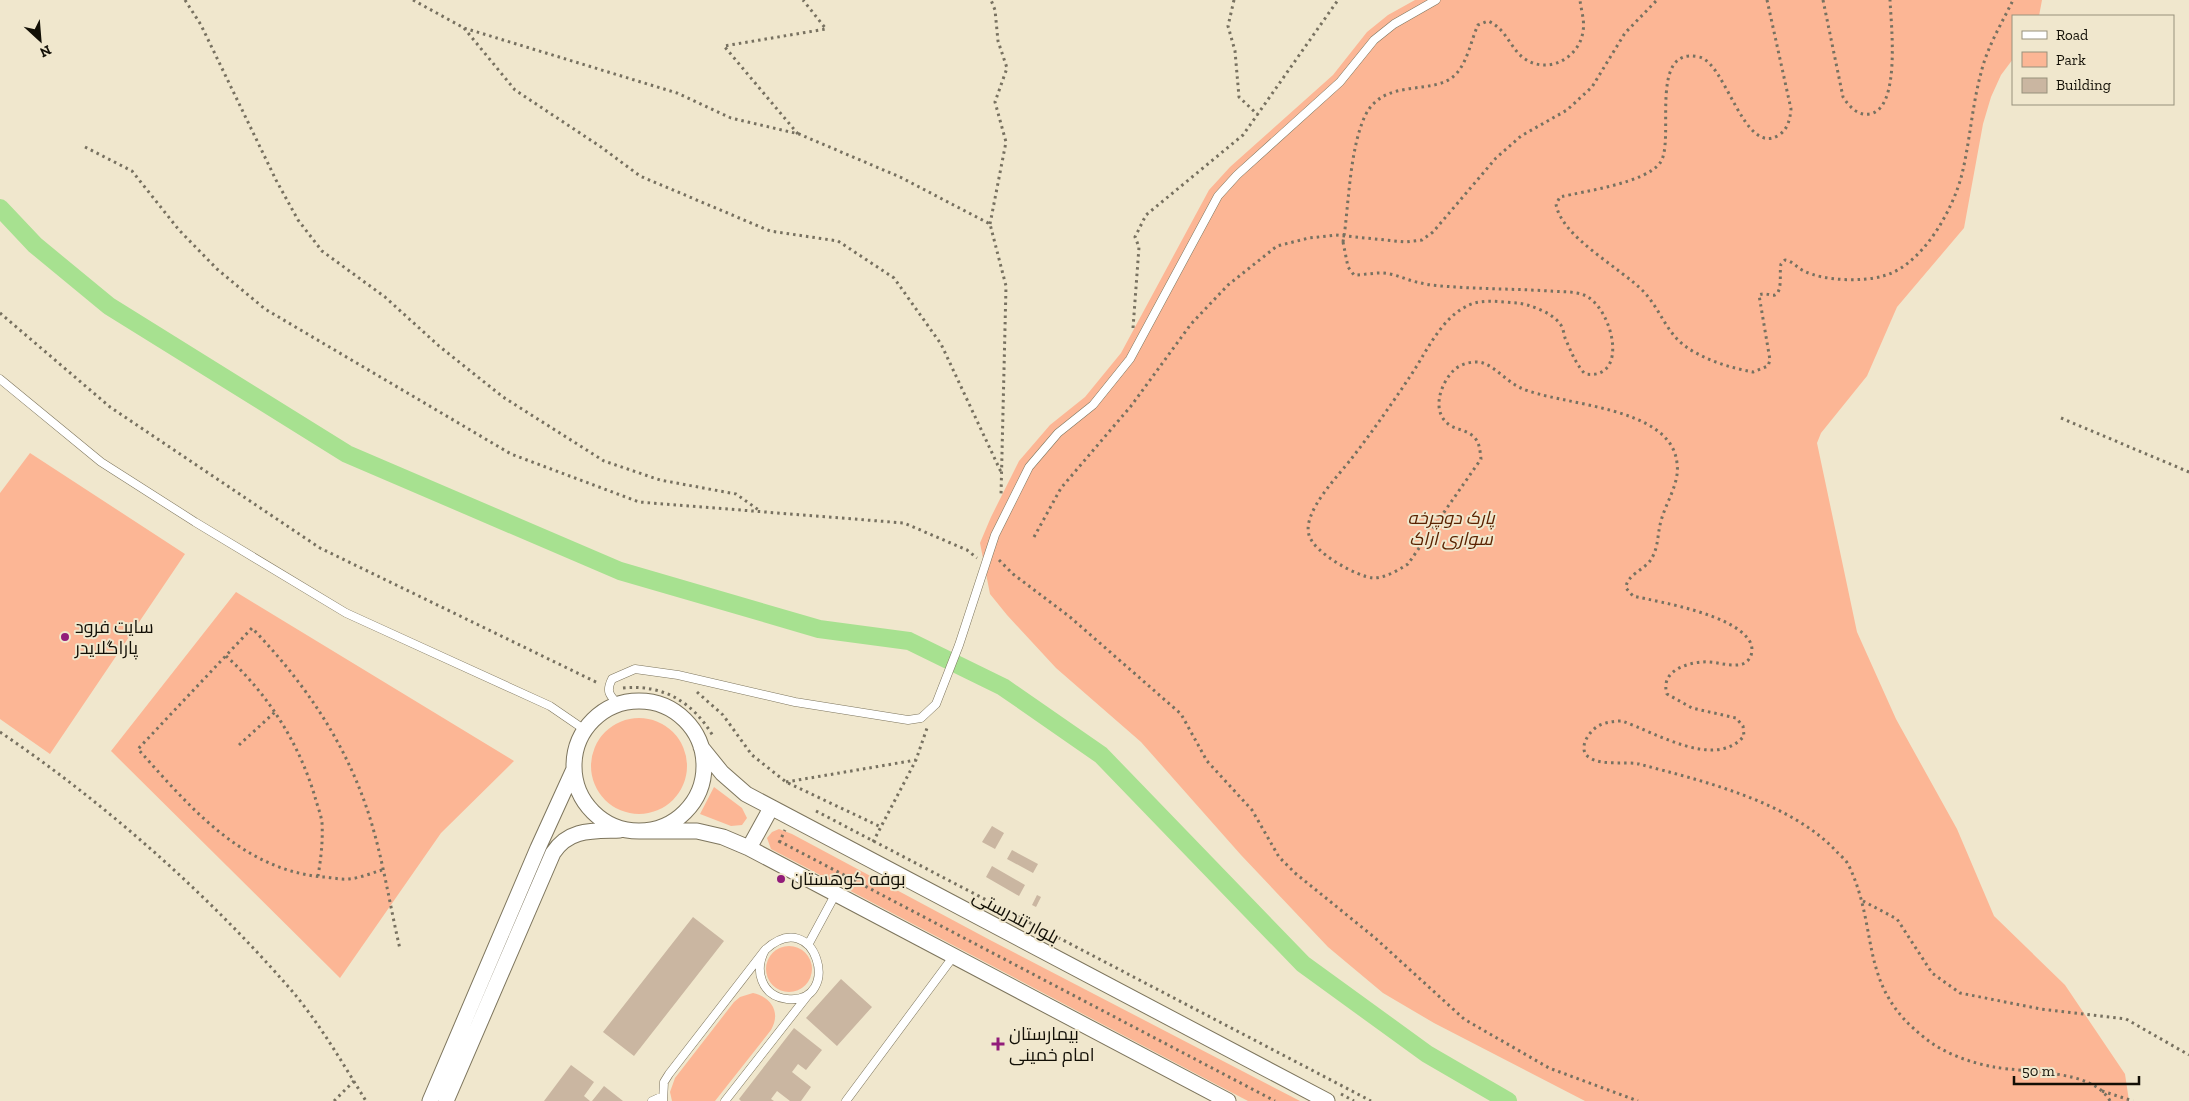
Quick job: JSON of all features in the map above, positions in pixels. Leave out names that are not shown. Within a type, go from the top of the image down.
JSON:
[{"type":"street","points":[[624,830],[605,822],[589,808],[578,790],[574,770],[576,749],[585,730],[600,714],[618,704],[639,701],[660,704],[678,714],[693,729],[702,747],[704,766],[701,785],[693,802],[680,816],[664,826],[646,831]]},
{"type":"street","name":"بلوار تندرستی","points":[[702,747],[722,773],[746,794],[1327,1101]]},
{"type":"street","points":[[430,1101],[538,848],[574,770]]},
{"type":"street","points":[[749,848],[771,808]]},
{"type":"street","points":[[446,1101],[553,853],[562,840],[581,832],[624,830],[697,831],[723,837],[749,848],[1228,1101]]},
{"type":"street","points":[[538,848],[545,844],[549,845],[553,853]]},
{"type":"lane","points":[[618,704],[609,696],[608,687],[612,679],[635,669],[678,675],[795,702],[908,720],[921,718],[936,704],[991,546],[1001,521],[1028,467],[1058,433],[1093,405],[1130,359],[1218,196],[1238,175],[1340,82],[1374,40],[1394,24],[1436,0]]},
{"type":"lane","points":[[0,379],[101,462],[195,522],[337,608],[550,706],[585,730]]},
{"type":"lane","points":[[808,945],[835,895]]},
{"type":"lane","points":[[652,1101],[663,1098],[664,1082],[668,1074],[765,950],[781,940],[790,938],[808,945],[819,960],[818,979],[814,988],[725,1101]]},
{"type":"lane","points":[[765,950],[758,968],[760,978],[770,993],[788,1000],[806,994],[814,988]]},
{"type":"lane","points":[[846,1101],[953,957]]},
{"type":"path","points":[[185,0],[201,25],[298,220],[322,251],[385,297],[439,346],[503,397],[604,461],[660,480],[736,494],[761,511]]},
{"type":"path","points":[[413,0],[464,28],[677,93],[731,118],[798,134],[900,177],[990,224]]},
{"type":"path","points":[[798,134],[724,46],[826,29],[803,0]]},
{"type":"path","points":[[991,0],[995,10],[998,41],[1007,68],[994,102],[1006,142],[990,224],[1006,286],[1001,521]]},
{"type":"path","points":[[1234,0],[1228,26],[1235,51],[1239,97],[1258,115]]},
{"type":"path","points":[[1132,331],[1139,247],[1135,237],[1146,215],[1243,135],[1338,0]]},
{"type":"path","points":[[1580,0],[1584,30],[1578,46],[1568,59],[1554,64],[1539,65],[1525,59],[1498,26],[1488,21],[1478,25],[1463,63],[1455,75],[1442,81],[1391,92],[1377,101],[1365,115],[1353,160],[1343,242],[1348,267],[1354,275],[1380,273],[1438,285],[1584,295],[1596,303],[1606,318],[1611,336],[1613,359],[1607,370],[1596,376],[1585,374],[1576,364],[1560,324],[1550,315],[1524,304],[1487,301],[1466,306],[1455,314],[1435,338],[1362,446],[1317,503],[1310,520],[1309,535],[1316,546],[1330,559],[1356,573],[1374,578],[1392,573],[1408,564],[1481,460],[1480,449],[1475,438],[1450,425],[1442,418],[1438,407],[1445,382],[1455,369],[1468,363],[1482,363],[1521,388],[1598,405],[1642,421],[1666,438],[1674,450],[1678,464],[1676,482],[1661,521],[1657,548],[1650,561],[1629,580],[1626,588],[1633,596],[1712,616],[1733,627],[1750,642],[1753,649],[1751,657],[1746,662],[1739,665],[1704,662],[1681,668],[1671,673],[1665,687],[1667,694],[1692,708],[1736,718],[1743,726],[1744,736],[1732,747],[1713,752],[1697,750],[1622,721],[1612,721],[1598,726],[1590,734],[1584,743],[1584,752],[1590,758],[1598,761],[1636,764],[1719,788],[1775,808],[1816,832],[1848,864],[1862,901],[1875,969],[1882,988],[1900,1015],[1925,1039],[1957,1056],[1984,1064],[2071,1077],[2133,1101]]},
{"type":"path","points":[[1034,537],[1062,488],[1131,406],[1191,324],[1228,285],[1278,246],[1288,242],[1336,235],[1405,242],[1422,240],[1432,232],[1496,158],[1521,136],[1567,110],[1592,87],[1625,33],[1657,0]]},
{"type":"path","points":[[1767,0],[1792,109],[1790,120],[1785,130],[1777,137],[1766,138],[1756,132],[1740,115],[1711,64],[1700,57],[1686,57],[1674,64],[1665,85],[1664,150],[1661,162],[1655,169],[1638,177],[1560,197],[1556,204],[1558,213],[1575,233],[1645,292],[1668,330],[1682,344],[1718,362],[1753,372],[1768,366],[1770,360],[1759,295],[1763,293],[1773,295],[1778,293],[1780,290],[1780,264],[1785,260],[1790,261],[1804,271],[1821,276],[1847,278],[1883,276],[1906,264],[1935,234],[1962,176],[1981,72],[1988,52],[2013,0]]},
{"type":"path","points":[[1823,0],[1843,97],[1850,108],[1859,113],[1870,114],[1880,110],[1887,101],[1892,62],[1890,0]]},
{"type":"path","points":[[464,28],[515,90],[601,146],[640,176],[770,232],[838,241],[894,278],[941,344],[1002,473]]},
{"type":"path","points":[[86,147],[132,171],[178,230],[217,268],[265,308],[511,454],[639,502],[904,523],[966,550],[985,564]]},
{"type":"path","points":[[0,313],[110,406],[320,548],[608,687],[637,686],[671,694],[697,713],[715,739]]},
{"type":"path","points":[[2061,418],[2189,472]]},
{"type":"path","points":[[991,546],[1001,562],[1013,574],[1070,617],[1181,714],[1207,761],[1252,810],[1279,857],[1295,873],[1374,937],[1464,1019],[1549,1068],[1638,1101]]},
{"type":"path","points":[[382,870],[349,879],[303,875],[254,856],[216,832],[191,808],[138,749],[252,628],[304,687],[328,723],[347,758],[366,807],[382,870],[400,949]]},
{"type":"path","points":[[226,656],[243,672],[275,712],[294,743],[309,778],[322,821],[322,847],[318,876]]},
{"type":"path","points":[[678,675],[723,716],[752,755],[786,782],[880,827],[916,760],[936,704]]},
{"type":"path","points":[[239,745],[275,712]]},
{"type":"path","points":[[0,732],[90,796],[208,902],[293,992],[366,1101]]},
{"type":"path","points":[[786,782],[916,760]]},
{"type":"path","points":[[813,810],[1371,1101]]},
{"type":"path","points":[[770,860],[792,819]]},
{"type":"path","points":[[780,841],[1275,1101]]},
{"type":"path","points":[[1862,901],[1897,919],[1932,973],[1960,993],[2041,1009],[2126,1019],[2189,1055]]},
{"type":"path","points":[[334,1101],[354,1081]]},
{"type":"path","points":[[2102,1090],[2110,1101]]},
{"type":"green space","name":"پارک دوچرخه سواری اراک","points":[[1415,0],[2042,0],[2039,15],[2012,15],[2012,60],[2001,75],[1991,97],[1983,124],[1964,228],[1897,307],[1867,376],[1821,433],[1817,443],[1857,632],[1896,719],[1957,829],[1994,916],[2065,985],[2125,1074],[2129,1101],[1585,1101],[1434,1023],[1383,993],[1328,947],[1241,855],[1141,742],[1056,668],[990,594],[980,543],[1019,461],[1050,425],[1085,397],[1121,353],[1209,190],[1230,167],[1333,75],[1367,32],[1388,15]]},
{"type":"green space","name":"سایت فرود پاراگلایدر","points":[[30,453],[185,554],[50,754],[0,719],[0,493]]},
{"type":"green space","points":[[236,592],[514,761],[441,833],[340,978],[111,751]]},
{"type":"green space","points":[[639,718],[657,721],[673,732],[684,748],[687,766],[684,784],[673,800],[657,811],[639,814],[621,811],[605,800],[594,784],[591,766],[594,748],[605,732],[621,721]]},
{"type":"green space","points":[[714,787],[742,808],[747,818],[742,825],[731,826],[700,814]]},
{"type":"green space","points":[[779,829],[792,834],[990,940],[1300,1101],[1248,1101],[771,849],[767,838],[772,832]]},
{"type":"green space","points":[[789,946],[802,950],[808,956],[812,969],[808,982],[802,988],[789,992],[776,988],[770,982],[766,969],[770,956],[776,950]]},
{"type":"green space","points":[[753,993],[765,998],[773,1007],[775,1018],[771,1030],[715,1101],[672,1101],[670,1092],[675,1078],[734,1002],[740,997]]},
{"type":"building","points":[[992,826],[1004,833],[995,849],[982,842]]},
{"type":"building","points":[[1012,850],[1038,864],[1033,873],[1007,859]]},
{"type":"building","points":[[992,866],[1025,885],[1019,896],[986,877]]},
{"type":"building","points":[[1037,895],[1041,897],[1036,907],[1032,905]]},
{"type":"building","points":[[693,917],[724,941],[634,1056],[603,1032]]},
{"type":"building","points":[[841,979],[872,1007],[837,1046],[806,1018]]},
{"type":"building","points":[[794,1028],[822,1050],[806,1070],[798,1064],[792,1072],[811,1087],[801,1101],[790,1101],[777,1091],[771,1099],[774,1101],[741,1101],[739,1099]]},
{"type":"building","points":[[571,1065],[594,1082],[584,1096],[590,1101],[544,1101]]},
{"type":"building","points":[[604,1086],[623,1101],[592,1101]]},
{"type":"waterway","points":[[0,208],[35,245],[109,306],[347,454],[620,571],[819,629],[909,641],[1003,687],[1101,755],[1303,964],[1427,1054],[1508,1101]]},
{"type":"place","name":"سایت فرود پاراگلایدر","points":[[65,637]]},
{"type":"place","name":"بوفه کوهستان","points":[[781,879]]},
{"type":"place","name":"بیمارستان امام خمینی","points":[[998,1044]]}]
